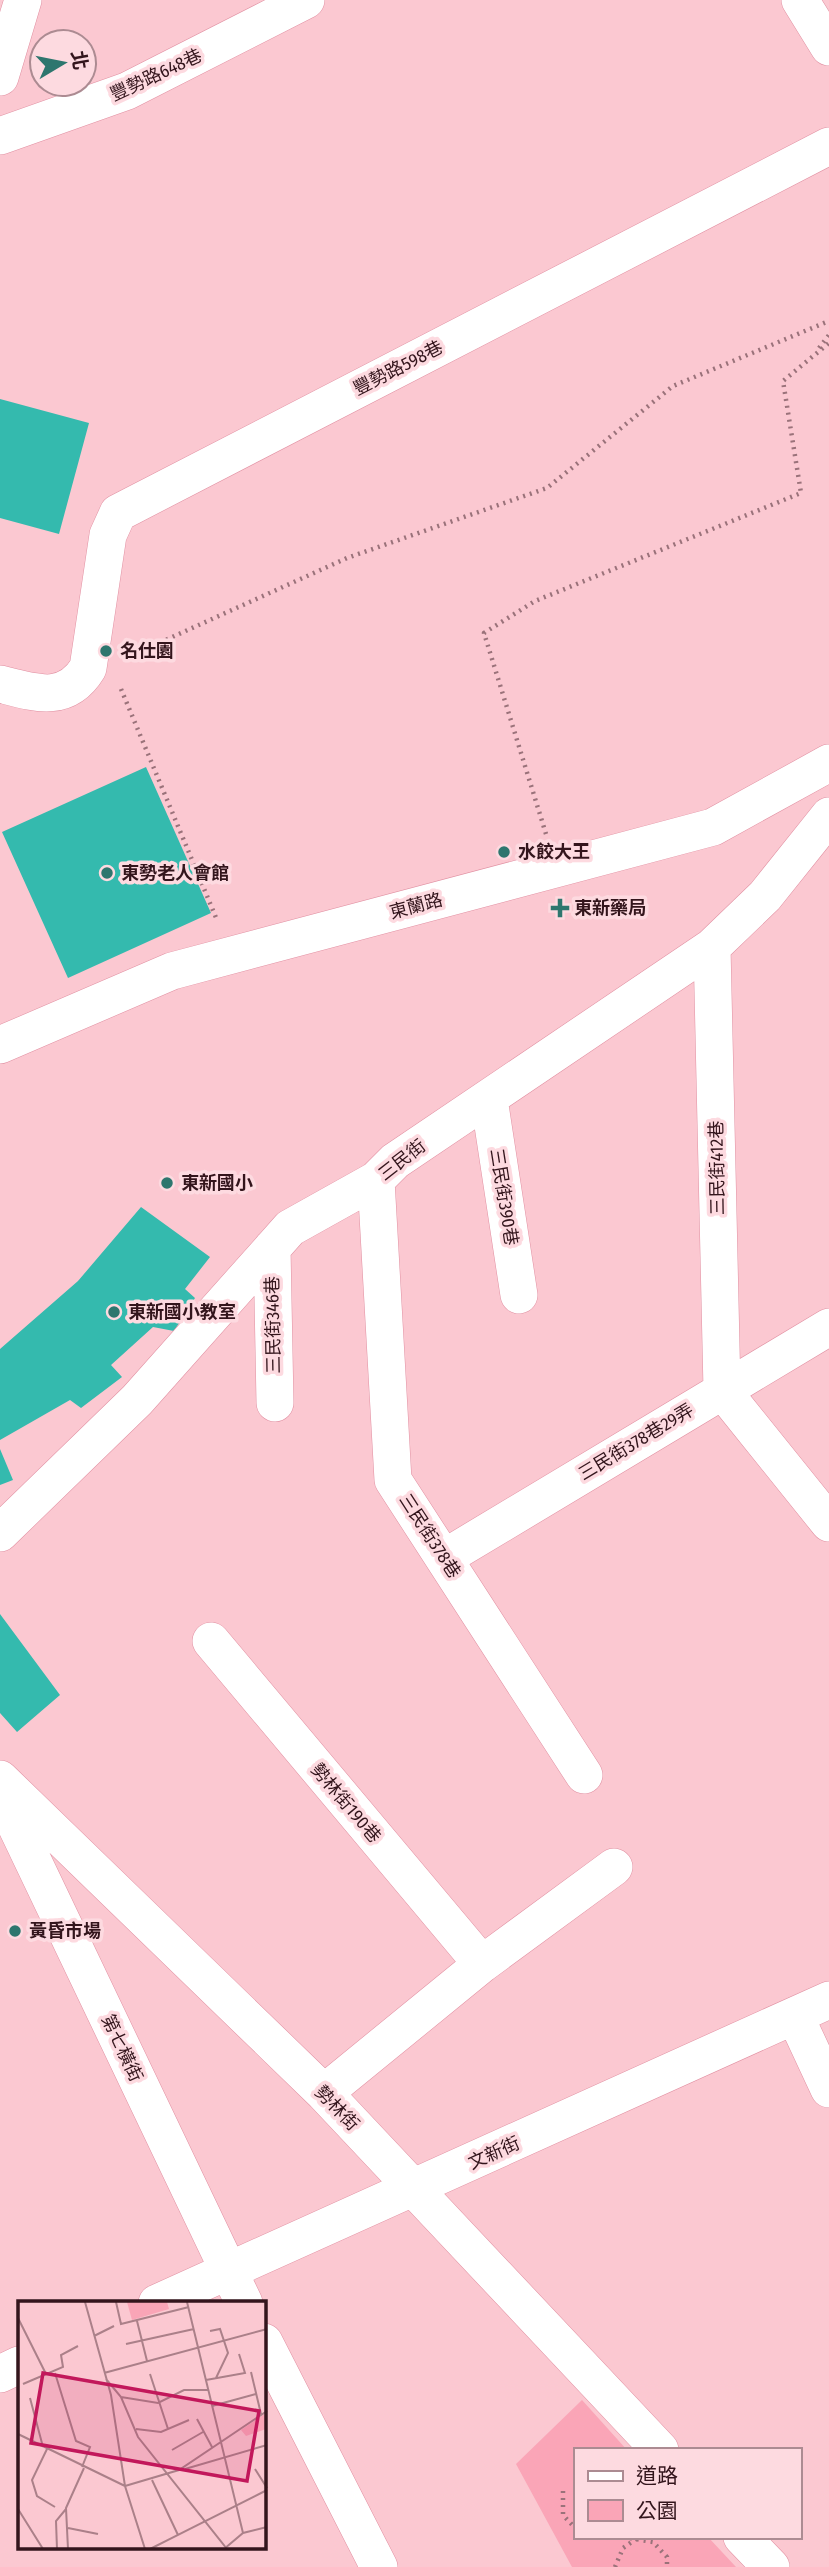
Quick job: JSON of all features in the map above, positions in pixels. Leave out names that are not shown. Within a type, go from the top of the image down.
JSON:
[{"type":"street","points":[[0,77],[23,0]]},
{"type":"street","name":"豐勢路648巷","points":[[0,136],[127,91],[306,0]]},
{"type":"street","points":[[800,0],[826,38]]},
{"type":"street","name":"豐勢路598巷","points":[[91,670],[108,535],[118,513],[829,146]]},
{"type":"street","points":[[0,684],[33,692],[56,693],[77,685],[91,670]]},
{"type":"street","name":"東蘭路","points":[[0,1045],[123,989],[172,971],[713,827],[829,763]]},
{"type":"street","name":"三民街","points":[[0,1533],[137,1400],[290,1227],[376,1180],[395,1161],[712,947],[765,895],[829,816]]},
{"type":"street","name":"三民街412巷","points":[[712,947],[722,1390]]},
{"type":"street","name":"三民街390巷","points":[[488,1099],[519,1295]]},
{"type":"street","name":"三民街378巷","points":[[376,1180],[393,1480],[584,1775]]},
{"type":"street","name":"三民街346巷","points":[[272,1248],[275,1403]]},
{"type":"street","name":"三民街378巷29弄","points":[[444,1558],[829,1327]]},
{"type":"street","points":[[722,1390],[829,1524]]},
{"type":"street","name":"勢林街190巷","points":[[211,1641],[482,1964]]},
{"type":"street","name":"勢林街","points":[[0,1779],[324,2093],[658,2448]]},
{"type":"street","name":"第七橫街","points":[[0,1792],[243,2301]]},
{"type":"street","points":[[324,2093],[482,1964],[614,1867]]},
{"type":"street","name":"文新街","points":[[161,2301],[829,2000]]},
{"type":"street","points":[[795,2015],[829,2088]]},
{"type":"street","points":[[266,2346],[379,2567]]},
{"type":"street","points":[[0,2374],[18,2365]]},
{"type":"street","points":[[745,2539],[771,2567]]},
{"type":"path","points":[[91,670],[347,558],[547,488],[673,386],[829,321]]},
{"type":"path","points":[[818,350],[829,335]]},
{"type":"path","points":[[557,868],[484,633],[535,601],[801,493],[783,381],[829,343]]},
{"type":"path","points":[[91,670],[121,689],[231,955]]},
{"type":"path","points":[[563,2491],[563,2515],[574,2527]]},
{"type":"path","points":[[615,2567],[623,2548],[636,2539],[653,2542],[667,2557],[667,2567]]},
{"type":"green space","points":[[582,2400],[625,2448],[574,2448],[574,2539],[710,2539],[736,2567],[572,2567],[516,2464]]},
{"type":"building","points":[[0,399],[89,423],[59,534],[0,518]]},
{"type":"building","name":"東勢老人會館","points":[[146,767],[211,913],[68,978],[2,832]]},
{"type":"building","name":"東新國小教室","points":[[141,1207],[210,1257],[185,1289],[195,1298],[174,1331],[153,1327],[111,1365],[122,1377],[81,1408],[70,1400],[0,1440],[0,1349],[78,1281]]},
{"type":"building","points":[[0,1449],[13,1480],[0,1485]]},
{"type":"building","points":[[0,1614],[60,1695],[17,1732],[0,1713]]},
{"type":"place","name":"名仕園","points":[[106,651]]},
{"type":"place","name":"水餃大王","points":[[504,852]]},
{"type":"place","name":"東勢老人會館","points":[[107,873]]},
{"type":"place","name":"東新藥局","points":[[560,908]]},
{"type":"place","name":"東新國小","points":[[167,1183]]},
{"type":"place","name":"東新國小教室","points":[[114,1312]]},
{"type":"place","name":"黃昏市場","points":[[15,1931]]}]
